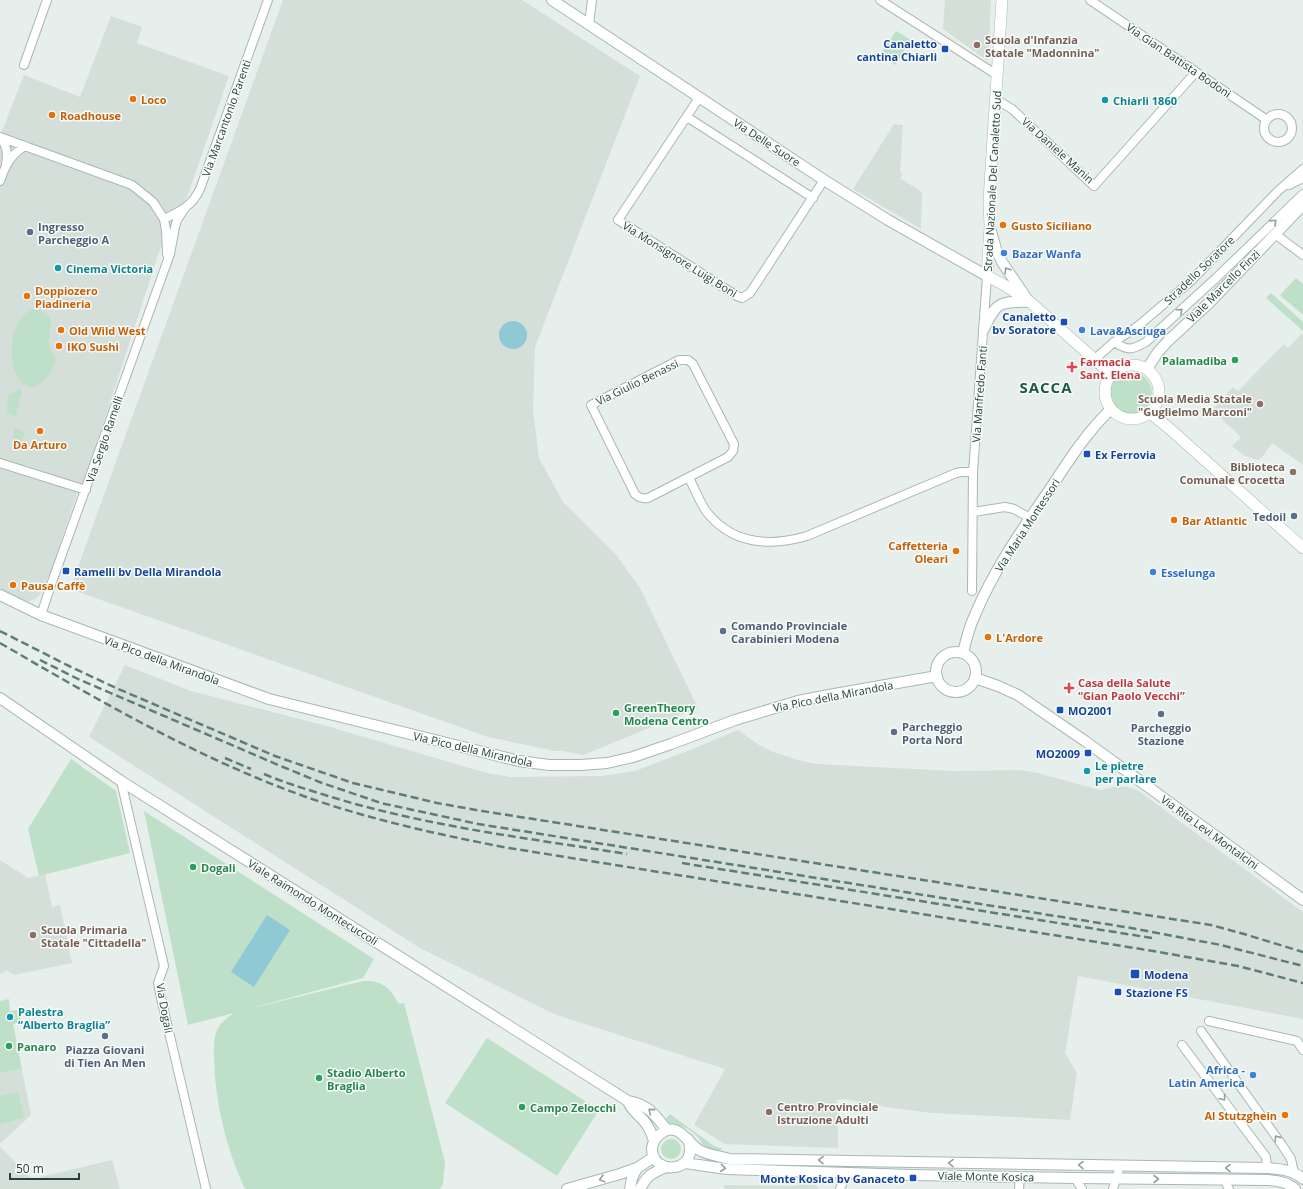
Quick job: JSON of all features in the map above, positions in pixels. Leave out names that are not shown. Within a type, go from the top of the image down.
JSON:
[{"type":"main road","name":"Strada Nazionale Del Canaletto Sud","points":[[1002,0],[989,200],[990,227],[987,276],[1006,286],[1030,302],[1111,374]]},
{"type":"main road","points":[[1125,365],[1136,365],[1147,369],[1154,376],[1159,388],[1157,401],[1144,416],[1132,419],[1120,416],[1111,409],[1104,394],[1106,383],[1111,374],[1115,370],[1125,365]]},
{"type":"main road","points":[[1149,412],[1303,548]]},
{"type":"street","points":[[24,65],[47,0]]},
{"type":"street","name":"Via Marcantonio Parenti","points":[[164,219],[185,208],[196,198],[268,0]]},
{"type":"street","name":"Via Delle Suore","points":[[552,0],[824,180],[888,220],[987,276]]},
{"type":"street","points":[[589,24],[592,0]]},
{"type":"street","points":[[880,0],[997,75]]},
{"type":"street","name":"Via Gian Battista Bodoni","points":[[1090,0],[1267,120]]},
{"type":"street","name":"Via Daniele Manin","points":[[996,100],[1012,110],[1094,186],[1196,72]]},
{"type":"street","name":"Via Monsignore Luigi Boni","points":[[699,98],[618,220],[742,298],[750,293],[824,180]]},
{"type":"street","points":[[687,117],[813,198]]},
{"type":"street","points":[[0,137],[6,145],[7,155],[6,165],[0,181]]},
{"type":"street","name":"Via Sergio Ramelli","points":[[0,137],[132,185],[153,202],[164,219],[167,240],[167,263]]},
{"type":"street","points":[[6,165],[20,149],[25,146]]},
{"type":"street","name":"Stradello Soratore","points":[[1095,359],[1114,342],[1138,326],[1191,281],[1278,191],[1303,169]]},
{"type":"street","name":"Stradello Soratore","points":[[1278,191],[1303,178]]},
{"type":"street","name":"Stradello Soratore","points":[[1114,342],[1126,349],[1139,346],[1146,342],[1303,194]]},
{"type":"street","name":"Viale Marcello Finzi","points":[[1147,369],[1168,341],[1210,302],[1303,205]]},
{"type":"street","name":"Via Sergio Ramelli","points":[[41,615],[167,263],[173,244],[174,227],[185,208]]},
{"type":"street","points":[[990,227],[996,249],[1002,262],[1030,302]]},
{"type":"street","points":[[1275,234],[1303,255]]},
{"type":"street","name":"Via Manfredo Fanti","points":[[972,591],[973,472],[987,276]]},
{"type":"street","points":[[984,329],[991,314],[998,306],[1010,302],[1030,302]]},
{"type":"street","name":"Via Giulio Benassi","points":[[679,360],[691,362],[734,444],[734,447],[731,455],[689,478],[648,498],[639,498],[635,494],[591,405],[679,360]]},
{"type":"street","name":"Via Maria Montessori","points":[[963,653],[969,629],[982,598],[994,576],[1030,518],[1087,434],[1111,409]]},
{"type":"street","points":[[0,462],[86,490]]},
{"type":"street","points":[[689,478],[700,500],[714,520],[725,529],[743,538],[768,543],[781,542],[807,536],[956,473],[973,472]]},
{"type":"street","points":[[973,512],[1006,507],[1017,510],[1030,518]]},
{"type":"street","name":"Via Pico della Mirandola","points":[[0,595],[41,615],[269,699],[519,761],[549,765],[607,763],[633,757],[735,720],[798,701],[936,676]]},
{"type":"street","points":[[952,652],[963,653],[967,655],[974,663],[976,668],[975,678],[968,687],[958,691],[947,689],[942,686],[936,676],[937,666],[943,657],[952,652]]},
{"type":"street","name":"Via Rita Levi Montalcini","points":[[975,678],[1018,695],[1086,741],[1303,900]]},
{"type":"street","name":"Viale Raimondo Montecuccoli","points":[[0,698],[121,781],[628,1101],[644,1106],[657,1117],[667,1130]]},
{"type":"street","name":"Via Dogali","points":[[121,781],[164,966],[158,983],[161,998],[206,1189]]},
{"type":"street","points":[[1209,1022],[1297,1042],[1303,1050]]},
{"type":"street","points":[[1201,1031],[1282,1145],[1291,1159],[1294,1173],[1303,1179]]},
{"type":"street","points":[[1182,1045],[1266,1157],[1267,1168]]},
{"type":"street","name":"Viale Raimondo Montecuccoli","points":[[628,1101],[630,1107],[649,1127],[654,1141]]},
{"type":"street","points":[[666,1167],[661,1165],[654,1157],[652,1152],[654,1141],[659,1134],[667,1130]]},
{"type":"street","name":"Viale Monte Kosica","points":[[667,1130],[679,1131],[699,1149],[711,1154],[729,1158],[1267,1168],[1294,1173]]},
{"type":"street","points":[[685,1162],[690,1151],[688,1139]]},
{"type":"street","points":[[567,1189],[637,1168],[654,1157]]},
{"type":"street","name":"Viale Monte Kosica","points":[[640,1189],[650,1174],[666,1167],[673,1168],[679,1166],[685,1162],[727,1169],[1075,1178],[1268,1180],[1279,1181],[1291,1186]]},
{"type":"street","points":[[1113,1189],[1120,1166]]},
{"type":"street","points":[[630,1189],[632,1178],[637,1168]]},
{"type":"street","points":[[840,1189],[847,1173]]},
{"type":"street","points":[[1019,1189],[1020,1176]]},
{"type":"street","points":[[1075,1178],[1082,1189]]},
{"type":"street","points":[[1224,1179],[1229,1189]]},
{"type":"shaded area","points":[[283,0],[522,0],[640,76],[535,347],[533,409],[539,458],[563,502],[617,556],[640,588],[698,708],[583,755],[555,751],[488,737],[70,589]]},
{"type":"shaded area","name":"Scuola d'Infanzia Statale \"Madonnina\"","points":[[945,0],[991,0],[988,61],[943,29]]},
{"type":"shaded area","points":[[111,16],[142,27],[137,43],[229,76],[189,192],[160,249],[86,477],[77,494],[51,571],[39,596],[26,602],[0,592],[0,136],[24,75],[80,97]]},
{"type":"shaded area","points":[[894,124],[903,125],[900,173],[903,173],[900,178],[922,192],[921,229],[853,189]]},
{"type":"shaded area","name":"Scuola Media Statale \"Guglielmo Marconi\"","points":[[1301,334],[1303,336],[1303,465],[1272,443],[1258,460],[1245,456],[1232,446],[1241,437],[1212,410],[1233,387],[1238,391],[1284,344],[1288,348]]},
{"type":"shaded area","points":[[125,665],[191,691],[323,725],[487,773],[511,777],[602,776],[635,771],[738,730],[759,745],[773,752],[816,764],[953,771],[1020,770],[1038,773],[1102,790],[1117,786],[1132,788],[1139,791],[1303,912],[1303,1019],[1078,976],[1065,1053],[1077,1073],[1070,1120],[932,1113],[886,1107],[844,1099],[837,1100],[838,1148],[725,1144],[694,1125],[725,1069],[554,1014],[420,948],[89,737]]},
{"type":"shaded area","name":"Scuola Primaria Statale \"Cittadella\"","points":[[0,860],[28,878],[45,874],[52,907],[60,905],[72,963],[14,975],[6,970],[0,974]]},
{"type":"shaded area","points":[[22,1069],[31,1115],[0,1144],[0,1073]]},
{"type":"shaded area","points":[[0,1147],[32,1179],[112,1160],[120,1189],[0,1189]]},
{"type":"shaded area","points":[[798,1184],[816,1185],[818,1189],[724,1189],[724,1185],[797,1186]]},
{"type":"green space","points":[[896,31],[911,40],[895,65],[880,55]]},
{"type":"green space","points":[[1296,278],[1303,284],[1303,315],[1280,295]]},
{"type":"green space","points":[[1271,293],[1303,322],[1303,331],[1266,298]]},
{"type":"green space","points":[[36,309],[48,315],[50,319],[49,346],[56,358],[46,379],[40,384],[29,386],[20,381],[14,370],[12,340],[17,326],[24,314]]},
{"type":"green space","points":[[1127,372],[1135,372],[1146,378],[1152,389],[1152,397],[1146,408],[1135,414],[1127,414],[1116,408],[1110,397],[1110,389],[1116,378]]},
{"type":"green space","points":[[19,389],[22,391],[15,417],[7,413],[8,396]]},
{"type":"green space","points":[[14,427],[25,433],[19,449],[13,446]]},
{"type":"green space","points":[[71,759],[116,791],[130,853],[39,876],[28,829]]},
{"type":"green space","name":"Stadio Alberto Braglia","points":[[144,811],[374,959],[363,978],[240,1011],[363,981],[376,982],[389,989],[399,1004],[404,1003],[445,1162],[443,1184],[440,1189],[245,1189],[232,1158],[227,1141],[219,1108],[215,1075],[214,1040],[216,1033],[222,1022],[234,1013],[188,1025]]},
{"type":"green space","name":"Panaro","points":[[9,999],[10,1011],[18,1010],[21,1022],[13,1024],[22,1069],[0,1073],[0,1001]]},
{"type":"green space","name":"Campo Zelocchi","points":[[487,1038],[599,1110],[557,1176],[445,1103]]},
{"type":"green space","points":[[18,1092],[24,1118],[0,1124],[0,1096]]},
{"type":"green space","points":[[670,1114],[714,1146],[723,1149],[714,1152],[704,1146],[692,1131],[677,1124],[668,1124],[664,1120]]},
{"type":"green space","points":[[671,1139],[678,1142],[681,1149],[678,1156],[671,1159],[664,1156],[661,1149],[664,1142]]},
{"type":"water","points":[[513,321],[523,325],[527,335],[523,345],[513,349],[503,345],[499,335],[503,325]]},
{"type":"water","points":[[267,915],[290,930],[254,987],[231,972]]},
{"type":"railway","points":[[0,631],[116,688],[275,756],[353,783],[437,803],[482,811],[1211,925],[1303,952]]},
{"type":"railway","points":[[0,643],[121,712],[204,754],[289,791],[377,819],[443,835],[509,848],[1153,951],[1238,966],[1303,983]]},
{"type":"railway","points":[[40,660],[78,679],[283,767],[322,783],[381,803],[478,824],[1131,928],[1221,945],[1303,966]]},
{"type":"railway","points":[[225,758],[251,769]]},
{"type":"railway","points":[[264,774],[328,796],[401,815],[514,837],[627,854]]},
{"type":"railway","points":[[682,863],[1152,938]]},
{"type":"place","name":"Scuola d'Infanzia Statale \"Madonnina\"","points":[[977,45]]},
{"type":"place","name":"Canaletto cantina Chiarli","points":[[945,49]]},
{"type":"place","name":"Loco","points":[[133,99]]},
{"type":"place","name":"Chiarli 1860","points":[[1105,100]]},
{"type":"place","name":"Roadhouse","points":[[52,115]]},
{"type":"place","name":"Gusto Siciliano","points":[[1003,225]]},
{"type":"place","name":"Ingresso Parcheggio A","points":[[30,232]]},
{"type":"place","name":"Bazar Wanfa","points":[[1004,253]]},
{"type":"place","name":"Cinema Victoria","points":[[58,268]]},
{"type":"place","name":"Doppiozero Piadineria","points":[[27,296]]},
{"type":"place","name":"Canaletto bv Soratore","points":[[1064,322]]},
{"type":"place","name":"Old Wild West","points":[[61,330]]},
{"type":"place","name":"Lava&Asciuga","points":[[1082,330]]},
{"type":"place","name":"IKO Sushi","points":[[59,346]]},
{"type":"place","name":"Palamadiba","points":[[1235,360]]},
{"type":"place","name":"Farmacia Sant. Elena","points":[[1072,367]]},
{"type":"place","name":"Scuola Media Statale \"Guglielmo Marconi\"","points":[[1260,404]]},
{"type":"place","name":"Da Arturo","points":[[40,431]]},
{"type":"place","name":"Ex Ferrovia","points":[[1087,454]]},
{"type":"place","name":"Biblioteca Comunale Crocetta","points":[[1293,472]]},
{"type":"place","name":"Tedoil","points":[[1294,516]]},
{"type":"place","name":"Bar Atlantic","points":[[1174,520]]},
{"type":"place","name":"Caffetteria Oleari","points":[[956,551]]},
{"type":"place","name":"Ramelli bv Della Mirandola","points":[[66,571]]},
{"type":"place","name":"Esselunga","points":[[1153,572]]},
{"type":"place","name":"Pausa Caffè","points":[[13,585]]},
{"type":"place","name":"Comando Provinciale Carabinieri Modena","points":[[723,631]]},
{"type":"place","name":"L'Ardore","points":[[988,637]]},
{"type":"place","name":"Casa della Salute “Gian Paolo Vecchi”","points":[[1069,688]]},
{"type":"place","name":"MO2001","points":[[1060,710]]},
{"type":"place","name":"GreenTheory Modena Centro","points":[[616,713]]},
{"type":"place","name":"Parcheggio Stazione","points":[[1161,714]]},
{"type":"place","name":"Parcheggio Porta Nord","points":[[894,732]]},
{"type":"place","name":"MO2009","points":[[1088,753]]},
{"type":"place","name":"Le pietre per parlare","points":[[1087,771]]},
{"type":"place","name":"Dogali","points":[[193,867]]},
{"type":"place","name":"Scuola Primaria Statale \"Cittadella\"","points":[[33,935]]},
{"type":"place","name":"Modena","points":[[1135,974]]},
{"type":"place","name":"Stazione FS","points":[[1118,992]]},
{"type":"place","name":"Palestra “Alberto Braglia”","points":[[10,1017]]},
{"type":"place","name":"Piazza Giovani di Tien An Men","points":[[105,1036]]},
{"type":"place","name":"Panaro","points":[[9,1046]]},
{"type":"place","name":"Africa - Latin America","points":[[1253,1075]]},
{"type":"place","name":"Stadio Alberto Braglia","points":[[319,1078]]},
{"type":"place","name":"Campo Zelocchi","points":[[522,1107]]},
{"type":"place","name":"Centro Provinciale Istruzione Adulti","points":[[769,1112]]},
{"type":"place","name":"Al Stutzghein","points":[[1285,1115]]},
{"type":"place","name":"Monte Kosica bv Ganaceto","points":[[913,1178]]},
{"type":"district","name":"SACCA","points":[[1046,387]]}]
